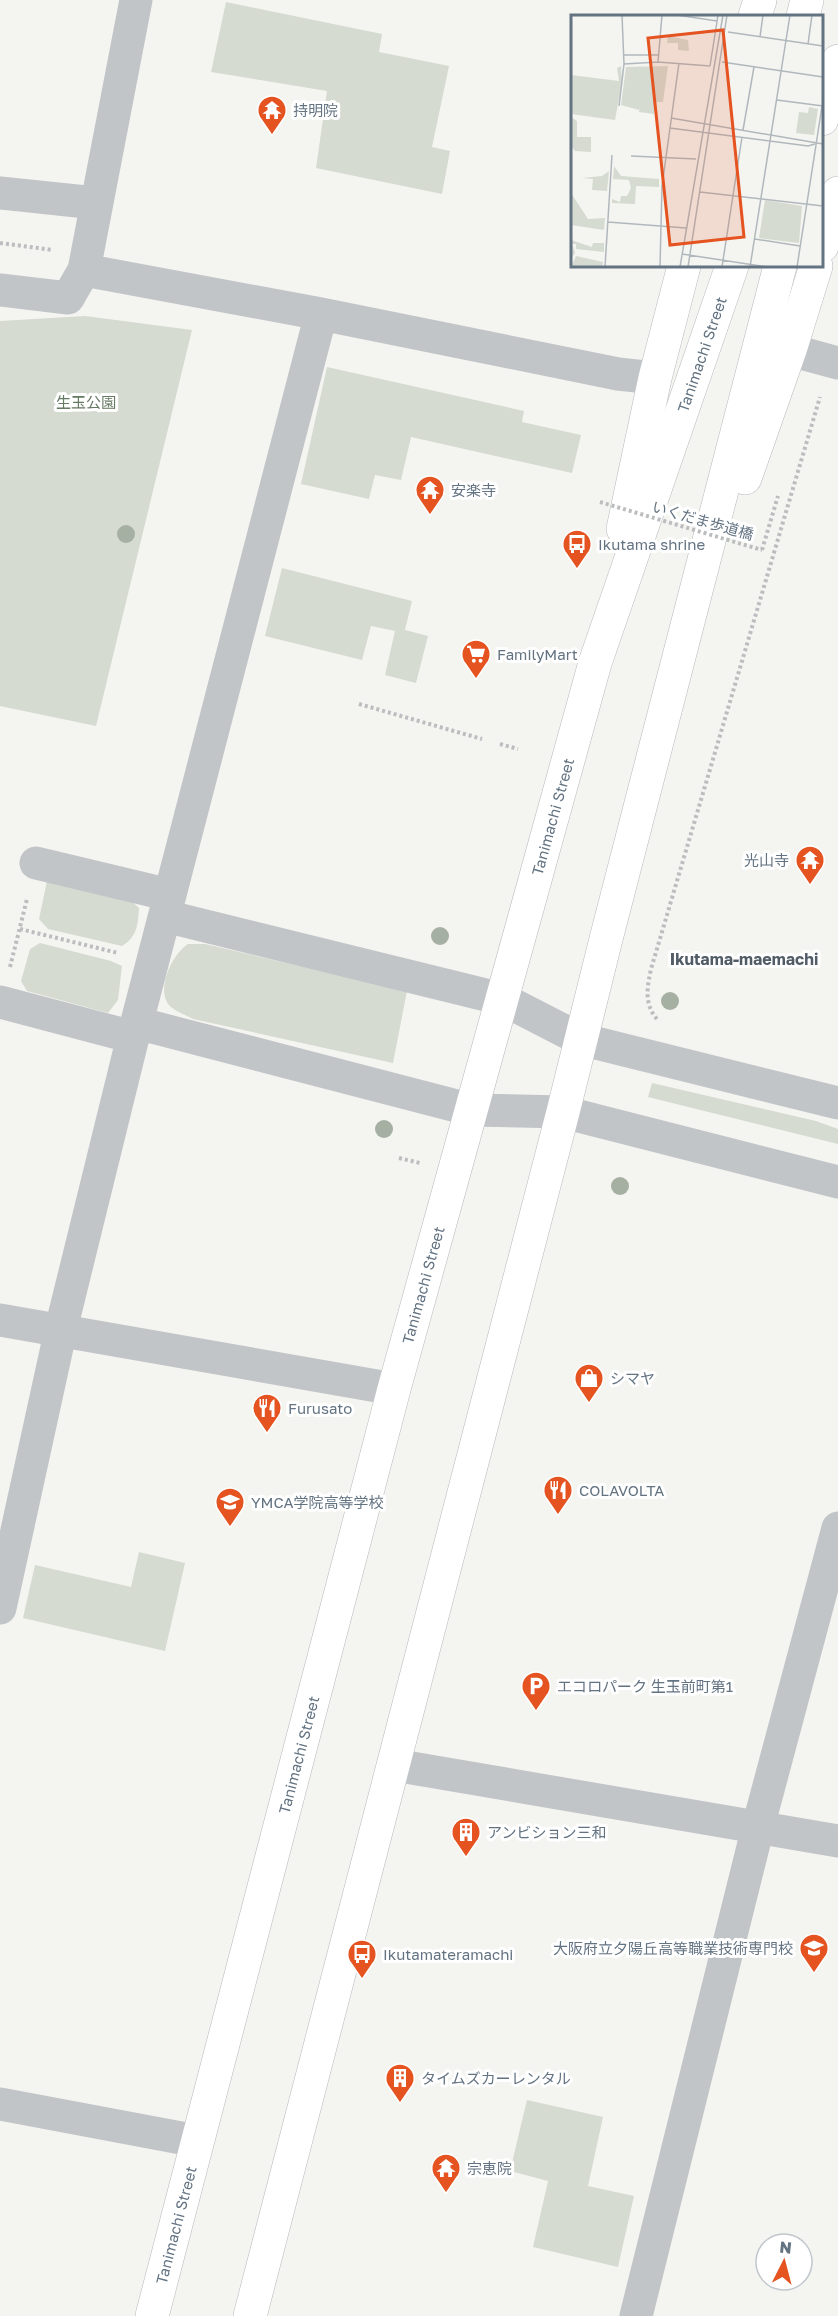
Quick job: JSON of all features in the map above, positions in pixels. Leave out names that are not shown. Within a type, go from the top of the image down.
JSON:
[{"type":"main road","points":[[755,15],[760,0]]},
{"type":"main road","points":[[802,15],[807,0]]},
{"type":"main road","points":[[823,115],[838,62]]},
{"type":"main road","points":[[823,243],[838,193]]},
{"type":"main road","points":[[595,663],[655,378],[684,267]]},
{"type":"main road","name":"Tanimachi Street","points":[[152,2316],[394,1389],[595,663],[732,267]]},
{"type":"main road","points":[[250,2316],[780,267]]},
{"type":"main road","points":[[671,690],[790,350],[816,267]]},
{"type":"street","points":[[0,290],[68,298],[85,262],[136,0]]},
{"type":"street","points":[[0,193],[96,203]]},
{"type":"street","points":[[85,262],[321,314],[618,374],[655,378]]},
{"type":"street","points":[[0,1608],[61,1329],[135,1030],[321,314]]},
{"type":"street","points":[[790,350],[838,363]]},
{"type":"street","points":[[36,863],[168,906],[502,999],[580,1039],[838,1103]]},
{"type":"street","points":[[0,1002],[135,1030],[472,1110],[563,1112],[838,1182]]},
{"type":"street","points":[[0,1320],[394,1389]]},
{"type":"street","points":[[636,2316],[758,1827],[838,1528]]},
{"type":"street","points":[[394,1765],[838,1841]]},
{"type":"street","points":[[0,2104],[197,2141]]},
{"type":"path","points":[[0,243],[85,262]]},
{"type":"path","points":[[665,1023],[655,1019],[648,1002],[647,990],[651,969],[820,397]]},
{"type":"path","name":"いくだま歩道橋","points":[[600,502],[762,550],[780,489]]},
{"type":"path","points":[[359,704],[482,739]]},
{"type":"path","points":[[500,744],[519,750]]},
{"type":"path","points":[[0,1002],[36,863]]},
{"type":"path","points":[[20,929],[153,962]]},
{"type":"path","points":[[399,1158],[421,1163]]},
{"type":"green space","points":[[226,2],[382,34],[379,52],[449,66],[432,147],[450,151],[442,194],[316,168],[327,91],[211,72]]},
{"type":"green space","name":"生玉公園","points":[[85,316],[192,330],[96,726],[0,706],[0,321]]},
{"type":"green space","points":[[327,367],[524,411],[522,422],[581,435],[572,473],[411,437],[401,480],[375,475],[369,499],[301,484]]},
{"type":"green space","points":[[282,568],[412,601],[405,630],[428,636],[416,683],[385,675],[395,631],[371,626],[362,660],[265,636]]},
{"type":"green space","points":[[47,881],[128,898],[139,908],[134,935],[122,946],[48,929],[39,919]]},
{"type":"green space","points":[[40,943],[111,961],[122,966],[118,1000],[108,1013],[27,991],[21,981],[30,949]]},
{"type":"green space","points":[[188,944],[205,944],[407,991],[393,1063],[193,1019],[176,1010],[166,1000],[165,983],[171,964]]},
{"type":"green space","points":[[652,1083],[816,1121],[838,1129],[838,1144],[648,1097]]},
{"type":"green space","points":[[139,1552],[185,1563],[165,1651],[23,1618],[35,1565],[131,1587]]},
{"type":"green space","points":[[527,2100],[603,2117],[588,2186],[634,2196],[618,2267],[533,2247],[548,2181],[510,2171]]},
{"type":"place","name":"持明院","points":[[272,136]]},
{"type":"place","name":"安楽寺","points":[[430,516]]},
{"type":"place","name":"Ikutama shrine","points":[[577,570]]},
{"type":"place","name":"FamilyMart","points":[[476,680]]},
{"type":"place","name":"光山寺","points":[[810,886]]},
{"type":"place","name":"シマヤ","points":[[589,1404]]},
{"type":"place","name":"Furusato","points":[[267,1434]]},
{"type":"place","name":"COLAVOLTA","points":[[558,1516]]},
{"type":"place","name":"YMCA学院高等学校","points":[[230,1528]]},
{"type":"place","name":"エコロパーク 生玉前町第1","points":[[536,1712]]},
{"type":"place","name":"アンビション三和","points":[[466,1858]]},
{"type":"place","name":"大阪府立夕陽丘高等職業技術専門校","points":[[814,1974]]},
{"type":"place","name":"Ikutamateramachi","points":[[362,1980]]},
{"type":"place","name":"タイムズカーレンタル","points":[[400,2104]]},
{"type":"place","name":"宗恵院","points":[[446,2194]]},
{"type":"district","name":"Ikutama-maemachi","points":[[744,959]]}]
